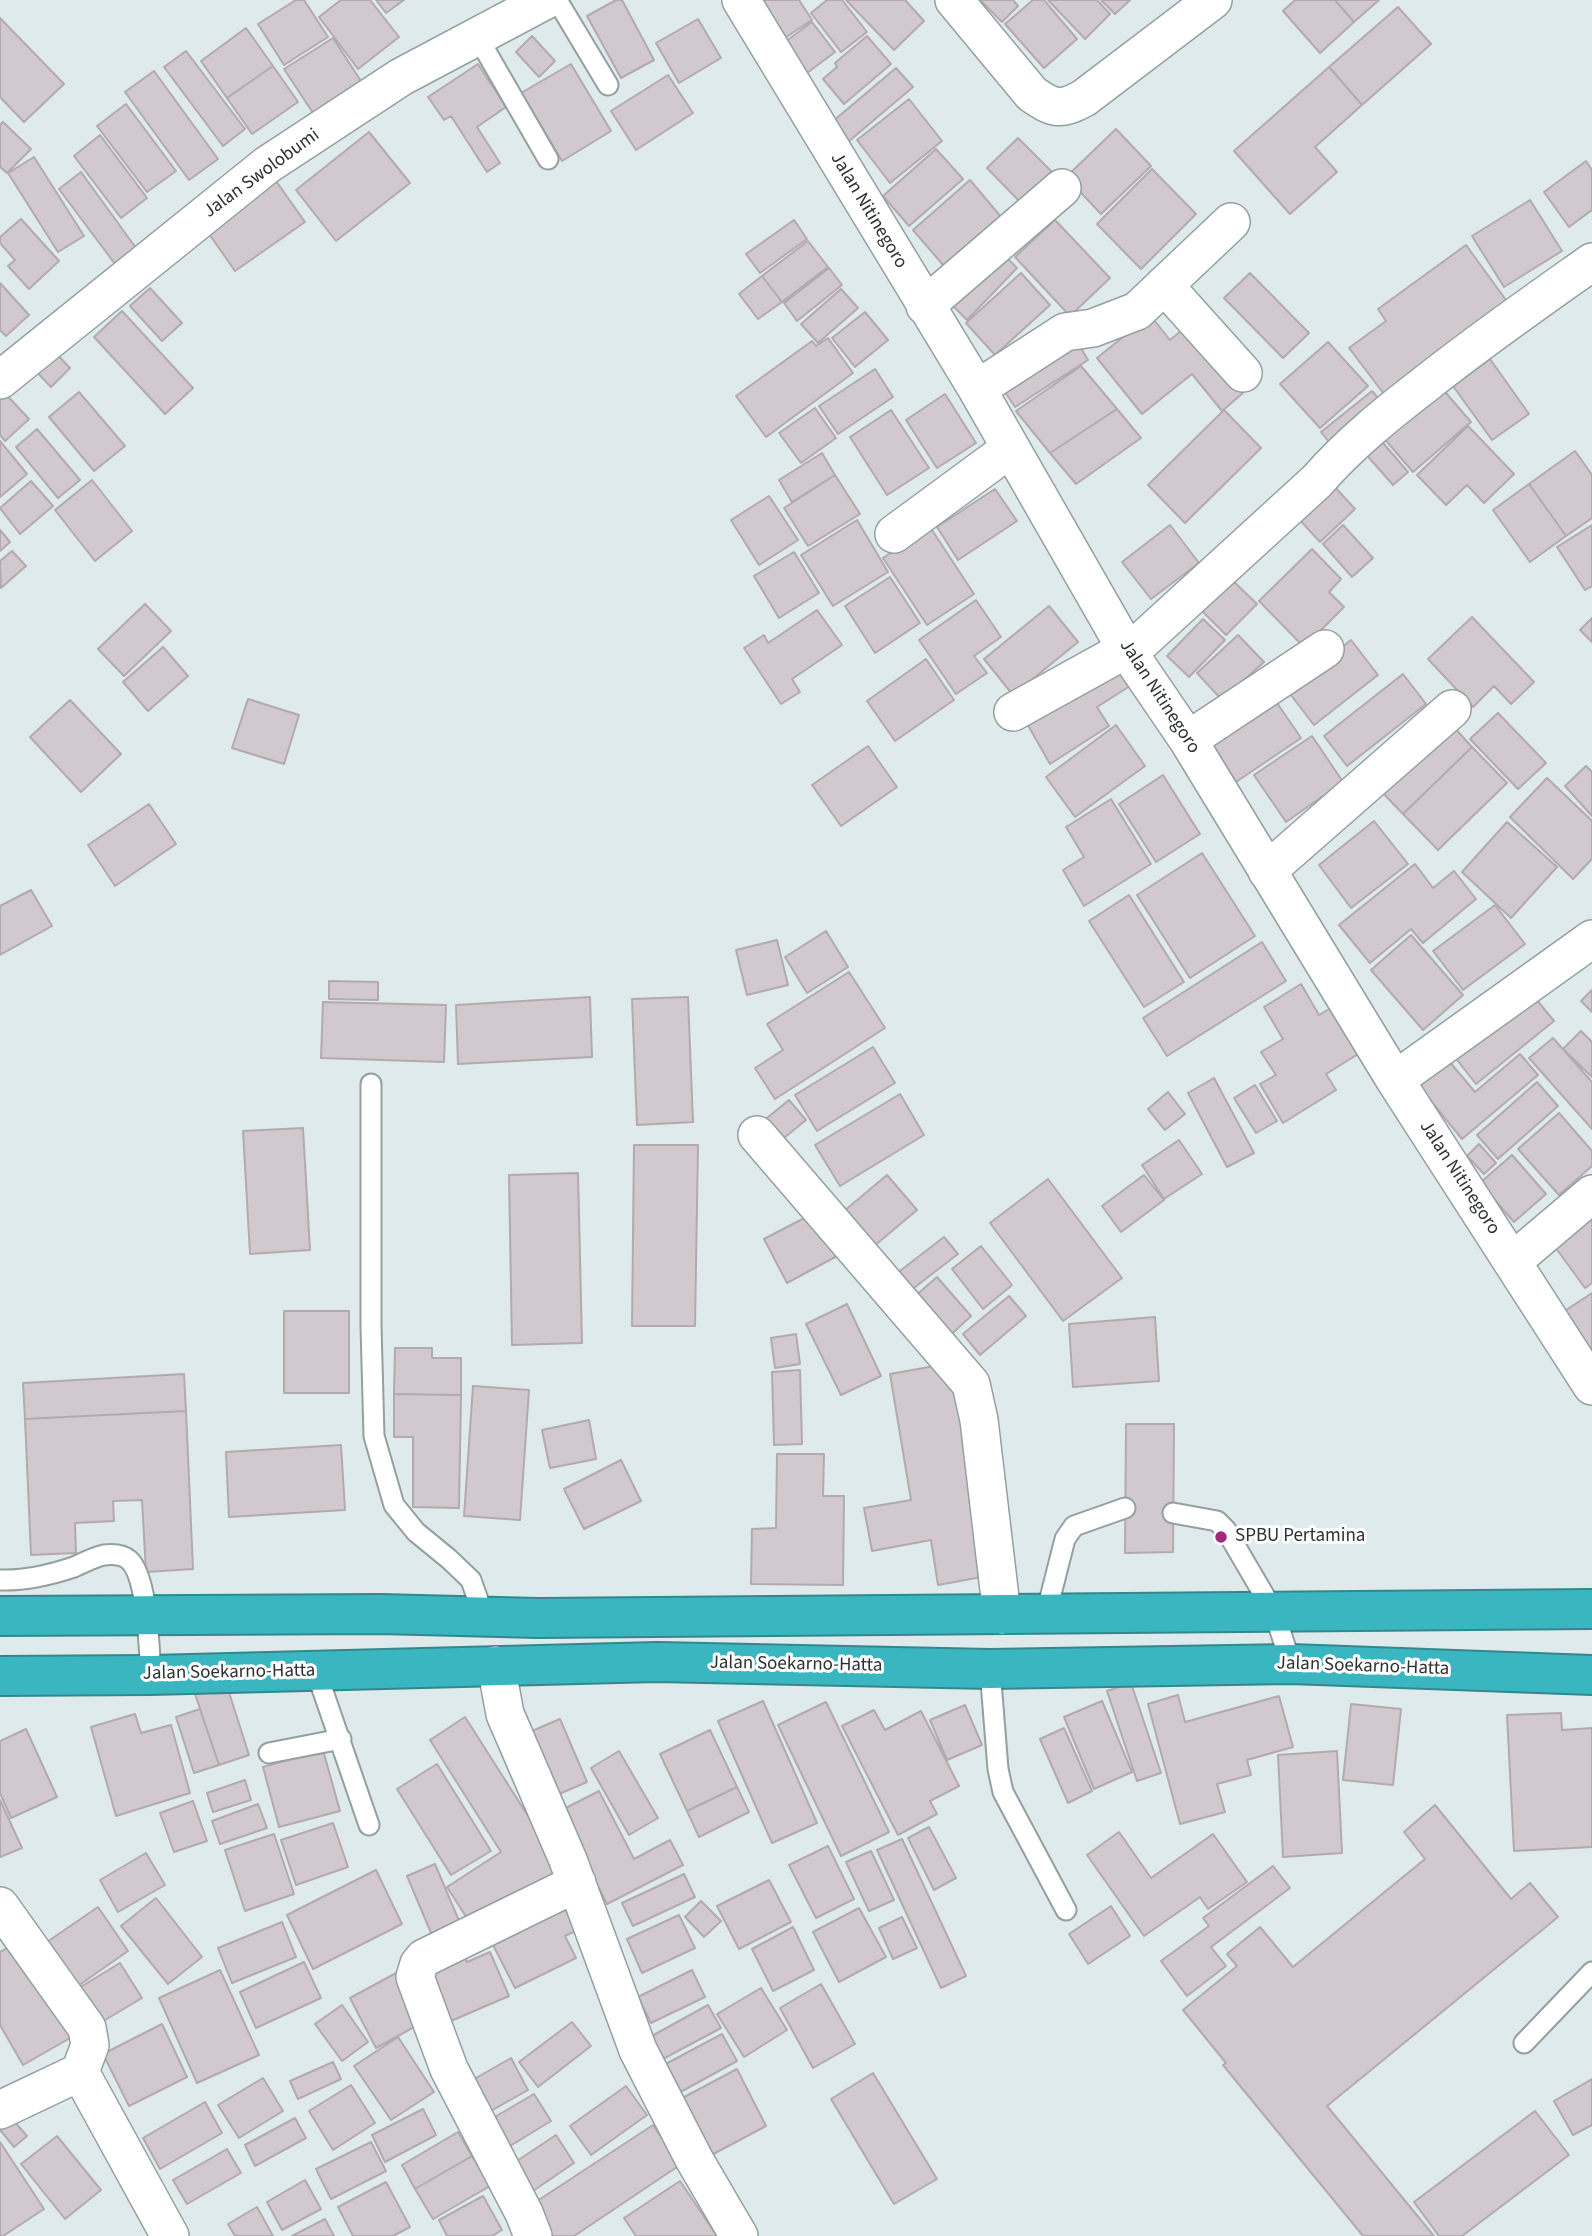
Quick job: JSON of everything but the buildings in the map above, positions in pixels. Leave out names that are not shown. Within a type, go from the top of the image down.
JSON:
[{"type":"highway","points":[[0,1616],[1002,1615],[1592,1609]]},
{"type":"highway","name":"Jalan Soekarno-Hatta","points":[[0,1676],[150,1675],[657,1662],[990,1669],[1291,1664],[1592,1675]]},
{"type":"street","name":"Jalan Swolobumi","points":[[5,365],[267,166],[401,77],[546,0]]},
{"type":"street","name":"Jalan Nitinegoro","points":[[741,0],[977,389],[1126,649],[1188,740],[1395,1080],[1592,1385]]},
{"type":"street","points":[[954,0],[1032,94],[1047,104],[1067,107],[1084,98],[1213,0]]},
{"type":"street","points":[[925,306],[1062,188]]},
{"type":"street","points":[[977,389],[1065,332],[1093,328],[1137,311],[1231,222]]},
{"type":"street","points":[[1013,712],[1143,640],[1373,427],[1483,339],[1592,262]]},
{"type":"street","points":[[1164,285],[1243,373]]},
{"type":"street","points":[[894,534],[1011,448]]},
{"type":"street","points":[[1188,740],[1325,649]]},
{"type":"street","points":[[1267,871],[1452,709]]},
{"type":"street","points":[[1395,1080],[1592,939]]},
{"type":"street","points":[[757,1135],[971,1384],[979,1420],[1002,1615]]},
{"type":"street","points":[[1513,1261],[1592,1194]]},
{"type":"street","points":[[496,1665],[505,1714],[577,1883],[638,2050],[694,2159],[740,2236]]},
{"type":"street","points":[[533,2236],[524,2213],[449,2069],[415,1977],[424,1958],[577,1883]]},
{"type":"street","points":[[0,1906],[87,2028],[90,2045],[80,2072],[0,2110]]},
{"type":"street","points":[[80,2072],[170,2236]]},
{"type":"lane","points":[[557,0],[608,85]]},
{"type":"lane","points":[[477,36],[548,159]]},
{"type":"lane","points":[[371,1084],[374,1436],[394,1505],[416,1532],[471,1580],[484,1617]]},
{"type":"lane","points":[[1046,1614],[1065,1539],[1074,1526],[1125,1508]]},
{"type":"lane","points":[[1173,1513],[1217,1521],[1226,1530],[1274,1612],[1291,1664]]},
{"type":"lane","points":[[0,1580],[37,1577],[103,1555],[120,1555],[131,1562],[148,1615],[150,1675]]},
{"type":"lane","points":[[990,1669],[998,1769],[1003,1792],[1066,1910]]},
{"type":"lane","points":[[316,1671],[369,1825]]},
{"type":"lane","points":[[269,1753],[341,1739]]},
{"type":"lane","points":[[1524,2043],[1592,1972]]},
{"type":"place","name":"SPBU Pertamina","points":[[1221,1537]]}]
